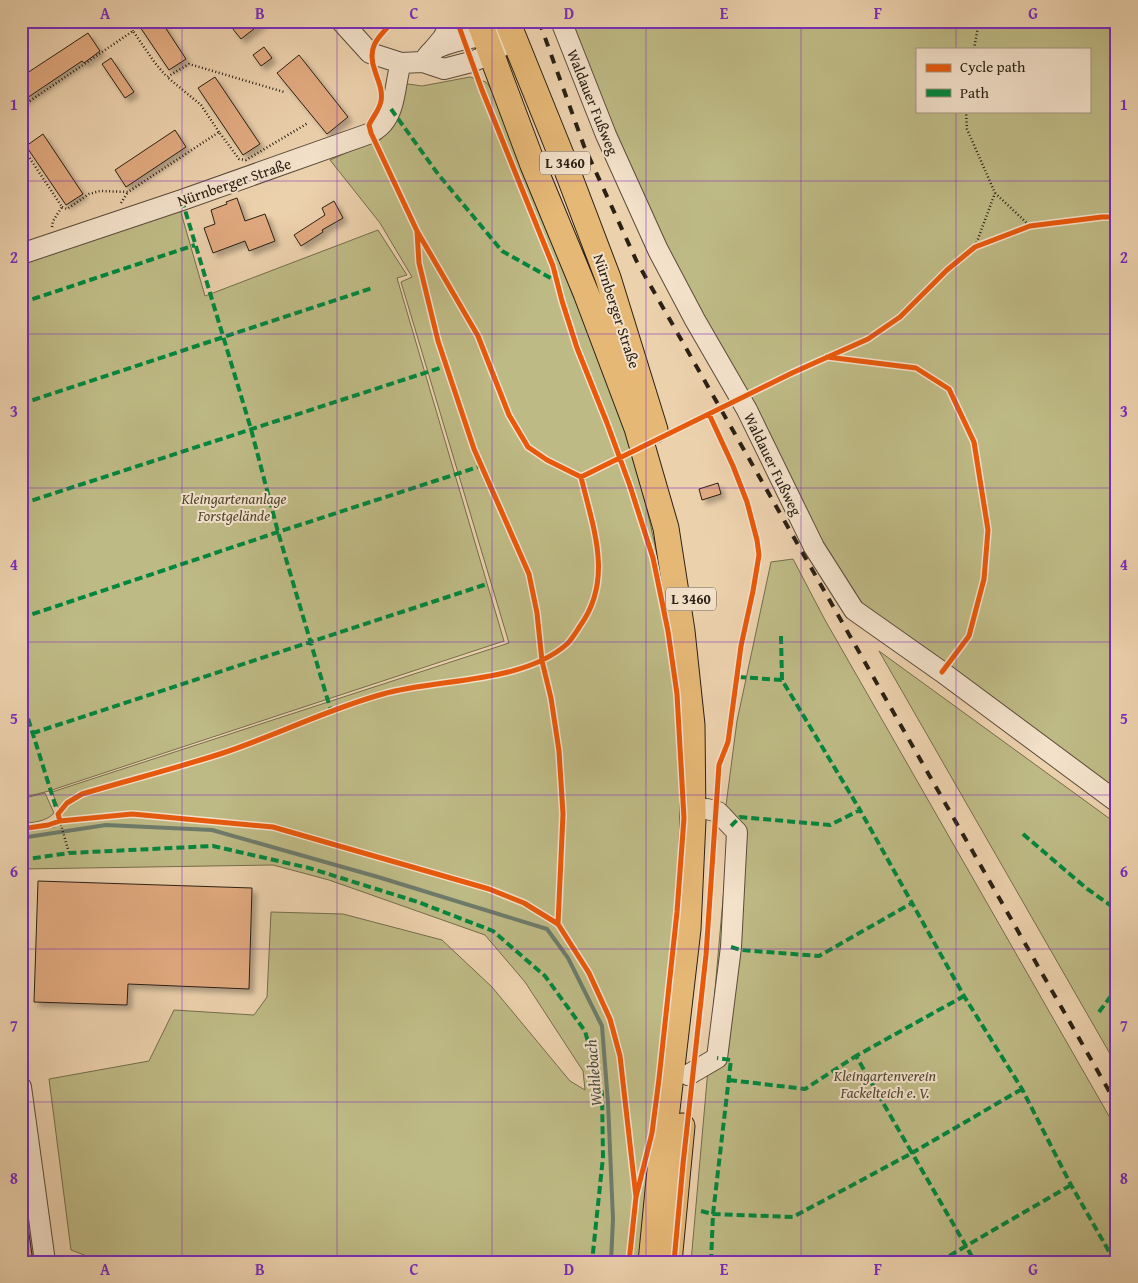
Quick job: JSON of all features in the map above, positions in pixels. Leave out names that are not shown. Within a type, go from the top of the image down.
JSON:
[{"type":"main road","name":"Nürnberger Straße","points":[[510,29],[562,157],[608,278],[672,488],[686,557],[702,682],[707,809],[698,985],[669,1262]]},
{"type":"main road","name":"L 3460","points":[[485,37],[533,165],[586,293],[637,428],[666,528],[682,631],[692,725],[693,820],[688,919],[651,1262]]},
{"type":"street","name":"Nürnberger Straße","points":[[341,21],[370,53],[401,63],[428,56],[444,69],[471,62],[485,37],[510,29]]},
{"type":"street","points":[[428,56],[443,38],[452,21]]},
{"type":"street","name":"Waldauer Fußweg","points":[[561,21],[606,135],[658,250],[695,320],[747,410],[814,547],[854,610],[942,672],[1117,802]]},
{"type":"street","name":"Nürnberger Straße","points":[[21,254],[371,134],[383,124],[391,110],[401,63]]},
{"type":"street","points":[[21,1087],[45,1262]]},
{"type":"path","points":[[128,21],[155,64],[167,77],[201,105],[239,159],[246,160],[308,123]]},
{"type":"path","points":[[974,48],[979,21]]},
{"type":"path","points":[[21,108],[133,31]]},
{"type":"path","points":[[167,77],[189,64],[284,92]]},
{"type":"path","points":[[966,112],[967,129],[995,193],[1030,226]]},
{"type":"path","points":[[21,148],[23,148],[62,207],[67,209],[89,194],[100,191],[128,192],[220,132]]},
{"type":"path","points":[[975,247],[995,193]]},
{"type":"path","points":[[47,246],[53,221],[62,207]]},
{"type":"path","points":[[60,821],[69,853]]},
{"type":"green space","points":[[569,21],[1117,21],[1117,797],[851,601],[662,246]]},
{"type":"green space","points":[[470,77],[486,82],[494,93],[546,216],[635,457],[668,602],[682,704],[687,825],[642,1262],[103,1262],[71,1250],[49,1079],[149,1061],[174,1010],[254,1015],[267,997],[271,912],[343,914],[442,940],[492,987],[570,1081],[585,1090],[583,1071],[525,982],[485,935],[329,880],[273,865],[21,869],[21,833],[55,827],[61,814],[52,792],[509,643],[401,282],[412,277],[380,223],[330,160],[364,145],[402,88],[408,84],[422,86]]},
{"type":"green space","name":"Kleingartenanlage Forstgelände","points":[[180,209],[205,296],[378,230],[407,275],[397,278],[504,641],[49,791],[21,798],[21,261]]},
{"type":"green space","name":"Kleingartenverein Fackelteich e. V.","points":[[793,559],[825,620],[1117,1130],[1117,1262],[691,1262],[729,831],[725,813],[737,721],[771,562]]},
{"type":"green space","points":[[879,651],[1117,824],[1117,1066]]},
{"type":"green space","points":[[45,793],[54,813],[43,820],[21,824],[21,799]]},
{"type":"building","points":[[136,21],[161,21],[186,59],[169,70]]},
{"type":"building","points":[[241,21],[264,21],[241,39],[232,28]]},
{"type":"building","points":[[88,33],[100,51],[21,102],[21,77]]},
{"type":"building","points":[[264,47],[272,58],[261,66],[253,55]]},
{"type":"building","points":[[299,55],[348,117],[327,134],[277,73]]},
{"type":"building","points":[[111,58],[134,92],[125,98],[102,64]]},
{"type":"building","points":[[215,77],[260,144],[243,155],[198,88]]},
{"type":"building","points":[[175,130],[186,147],[126,187],[115,170]]},
{"type":"building","points":[[43,134],[83,194],[66,205],[26,146]]},
{"type":"building","points":[[237,198],[245,221],[265,214],[275,241],[249,251],[245,241],[213,253],[204,228],[215,224],[211,210]]},
{"type":"building","points":[[334,201],[343,218],[322,230],[323,232],[301,246],[294,235],[325,215],[322,208]]},
{"type":"building","points":[[718,483],[721,494],[702,500],[699,489]]},
{"type":"building","points":[[38,881],[252,888],[249,989],[128,984],[127,1005],[34,1002]]},
{"type":"building","points":[[21,1192],[23,1192],[33,1262],[21,1262]]},
{"type":"waterway","name":"Wahlebach","points":[[21,838],[106,825],[212,830],[378,877],[547,929],[568,958],[602,1026],[608,1103],[613,1219],[611,1262]]},
{"type":"railway","points":[[539,21],[584,146],[637,262],[1117,1105]]},
{"type":"marked path","points":[[391,109],[438,174],[502,251],[556,281]]},
{"type":"marked path","points":[[182,200],[251,429],[278,532],[331,711]]},
{"type":"marked path","points":[[21,303],[195,245]]},
{"type":"marked path","points":[[21,404],[372,288]]},
{"type":"marked path","points":[[21,504],[446,366]]},
{"type":"marked path","points":[[21,618],[481,466]]},
{"type":"marked path","points":[[21,737],[487,584]]},
{"type":"marked path","points":[[781,636],[782,680],[860,810]]},
{"type":"marked path","points":[[738,677],[782,680]]},
{"type":"marked path","points":[[21,696],[58,814]]},
{"type":"marked path","points":[[731,826],[740,817],[830,825],[860,810],[912,903]]},
{"type":"marked path","points":[[1023,834],[1086,888],[1117,910]]},
{"type":"marked path","points":[[21,860],[69,853],[213,846],[309,868],[418,902],[493,931],[545,976],[585,1031],[602,1093],[603,1157],[592,1262]]},
{"type":"marked path","points":[[731,947],[741,950],[819,956],[912,903],[964,996],[1022,1089],[1071,1185],[1115,1262]]},
{"type":"marked path","points":[[1099,1012],[1117,988]]},
{"type":"marked path","points":[[701,1211],[713,1214],[793,1217],[912,1153],[856,1056],[964,996]]},
{"type":"marked path","points":[[729,1080],[805,1089],[856,1056]]},
{"type":"marked path","points":[[711,1262],[713,1214],[731,1060],[717,1058]]},
{"type":"marked path","points":[[1022,1089],[912,1153],[966,1246],[1071,1185]]},
{"type":"marked path","points":[[939,1262],[966,1246],[975,1262]]},
{"type":"cycle path","points":[[394,21],[383,32],[373,49],[373,63],[380,86],[381,97],[379,107],[369,125],[371,133],[417,231],[478,336],[509,415],[528,447],[547,460],[581,477]]},
{"type":"cycle path","points":[[457,21],[482,90],[553,266],[577,348],[630,486],[653,558],[668,631],[677,694],[684,818],[677,912],[659,1079],[652,1133],[636,1197]]},
{"type":"cycle path","points":[[581,477],[792,373],[868,339],[900,317],[947,270],[975,247],[1030,226],[1102,217],[1117,217]]},
{"type":"cycle path","points":[[417,231],[419,263],[438,341],[474,449],[529,574],[537,613],[542,661],[551,698],[559,751],[563,814],[558,924]]},
{"type":"cycle path","points":[[827,357],[916,368],[949,389],[974,442],[988,530],[984,579],[969,636],[942,672]]},
{"type":"cycle path","points":[[674,1262],[706,955],[719,765],[728,742],[741,646],[759,555],[747,502],[709,414]]},
{"type":"cycle path","points":[[60,821],[58,814],[67,803],[82,794],[223,753],[342,707],[383,694],[504,673],[548,657],[567,644],[572,638],[590,608],[596,590],[598,553],[581,477]]},
{"type":"cycle path","points":[[21,829],[48,825],[60,821],[132,814],[273,827],[489,889],[524,903],[558,924],[589,973],[610,1019],[620,1056],[636,1197],[629,1262]]}]
